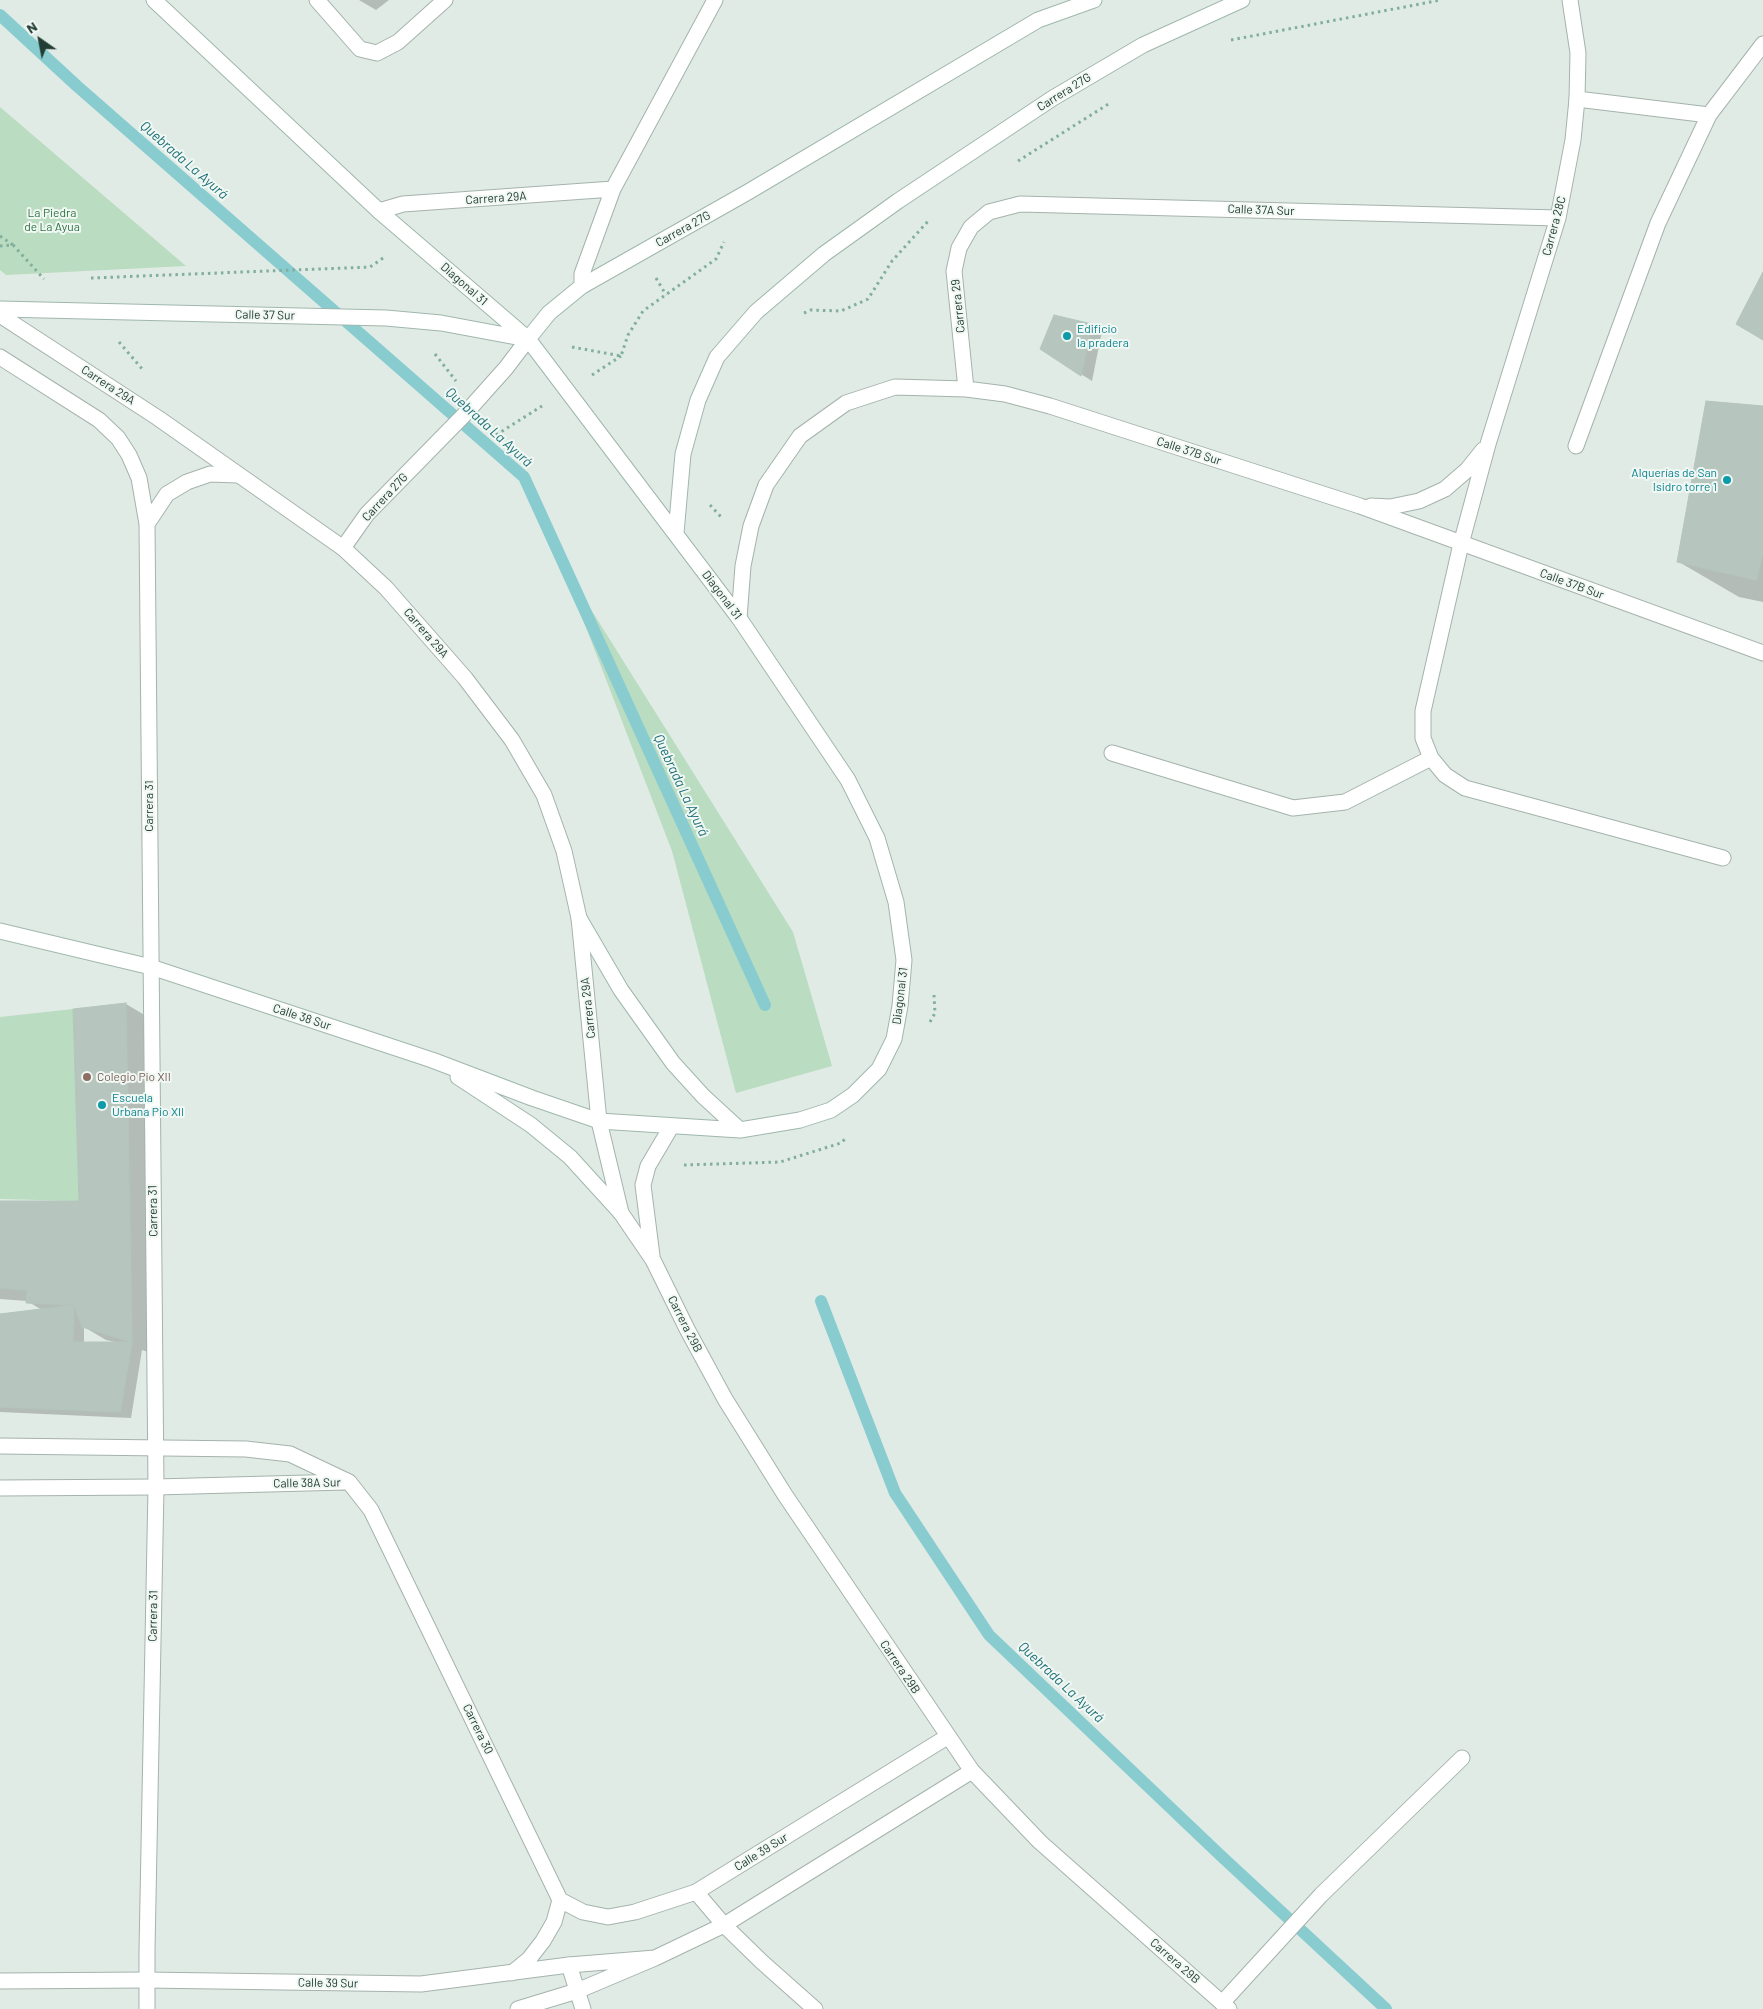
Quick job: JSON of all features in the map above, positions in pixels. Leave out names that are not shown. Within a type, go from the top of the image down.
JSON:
[{"type":"street","name":"Diagonal 31","points":[[154,0],[379,212],[528,339],[739,618],[848,780],[877,838],[896,902],[904,960],[900,1006],[894,1039],[879,1069],[853,1095],[831,1110],[792,1122],[740,1130],[599,1121]]},
{"type":"street","points":[[317,0],[360,49],[377,53],[398,42],[445,0]]},
{"type":"street","points":[[582,286],[582,274],[613,189],[715,0]]},
{"type":"street","name":"Carrera 27G","points":[[343,548],[367,514],[464,415],[549,313],[582,286],[748,192],[1038,20],[1094,0]]},
{"type":"street","name":"Carrera 27G","points":[[676,533],[683,454],[698,400],[717,357],[756,312],[831,248],[898,201],[1054,98],[1143,45],[1242,0]]},
{"type":"street","name":"Carrera 28C","points":[[1431,758],[1423,738],[1423,711],[1461,544],[1488,444],[1558,218],[1573,140],[1577,99],[1578,53],[1570,0]]},
{"type":"street","points":[[1576,446],[1658,223],[1709,115],[1763,44]]},
{"type":"street","points":[[1577,99],[1709,115]]},
{"type":"street","name":"Carrera 29A","points":[[379,212],[403,204],[613,189]]},
{"type":"street","name":"Calle 37A Sur","points":[[971,227],[990,212],[1020,204],[1558,218]]},
{"type":"street","name":"Carrera 29","points":[[966,389],[954,271],[959,248],[971,227]]},
{"type":"street","name":"Calle 37 Sur","points":[[0,309],[363,317],[441,322],[528,339]]},
{"type":"street","name":"Carrera 29A","points":[[0,315],[158,418],[343,548],[386,588],[453,664],[512,740],[544,795],[564,851],[578,918],[599,1121]]},
{"type":"street","name":"Carrera 31","points":[[0,358],[99,420],[118,438],[129,455],[139,478],[147,524],[156,1487],[147,2009]]},
{"type":"street","name":"Calle 37B Sur","points":[[739,618],[743,566],[751,526],[766,485],[800,436],[846,403],[894,387],[966,389],[1005,394],[1050,406],[1360,506],[1763,653]]},
{"type":"street","name":"Carrera 28C","points":[[1360,506],[1390,506],[1419,501],[1445,489],[1467,470],[1488,444]]},
{"type":"street","points":[[147,524],[167,494],[187,482],[210,474],[238,475]]},
{"type":"street","points":[[1112,753],[1293,808],[1345,802],[1431,758],[1445,775],[1465,788],[1723,858]]},
{"type":"street","points":[[578,918],[621,990],[668,1057],[703,1096],[740,1130]]},
{"type":"street","name":"Calle 38 Sur","points":[[0,931],[151,967],[432,1060],[599,1121]]},
{"type":"street","points":[[432,1060],[543,1134],[570,1157],[621,1213]]},
{"type":"street","name":"Carrera 29B","points":[[599,1121],[621,1213],[652,1260],[725,1400],[785,1495],[947,1737],[972,1771],[1040,1842],[1226,2006]]},
{"type":"street","name":"Carrera 29B","points":[[652,1260],[643,1185],[648,1166],[671,1127]]},
{"type":"street","name":"Calle 38A Sur","points":[[0,1446],[246,1449],[290,1454],[349,1482]]},
{"type":"street","name":"Calle 38A Sur","points":[[0,1488],[156,1487],[349,1482]]},
{"type":"street","name":"Carrera 30","points":[[349,1482],[371,1510],[560,1900]]},
{"type":"street","name":"Calle 39 Sur","points":[[560,1900],[583,1912],[608,1917],[635,1912],[696,1892],[947,1737]]},
{"type":"street","points":[[1226,2006],[1250,1970],[1321,1895],[1462,1758]]},
{"type":"street","name":"Calle 39 Sur","points":[[518,2009],[577,1991],[655,1958],[724,1924],[972,1771]]},
{"type":"street","points":[[696,1892],[724,1924],[762,1962],[815,2009]]},
{"type":"street","points":[[512,1973],[529,1959],[543,1941],[554,1922],[560,1900]]},
{"type":"street","name":"Calle 39 Sur","points":[[0,1981],[146,1980],[421,1984],[569,1965],[655,1958]]},
{"type":"street","points":[[569,1965],[583,2009]]},
{"type":"path","points":[[1226,41],[1441,0]]},
{"type":"path","points":[[1015,163],[1114,100]]},
{"type":"path","points":[[528,339],[621,356],[628,335],[643,311],[716,259],[748,192]]},
{"type":"path","points":[[803,314],[810,310],[842,310],[868,299],[892,261],[934,213]]},
{"type":"path","points":[[0,236],[14,244]]},
{"type":"path","points":[[137,276],[370,267],[411,238]]},
{"type":"path","points":[[640,253],[666,295]]},
{"type":"path","points":[[92,311],[144,372]]},
{"type":"path","points":[[704,498],[747,545]]},
{"type":"path","points":[[927,1029],[935,1013],[934,993]]},
{"type":"path","points":[[780,1162],[841,1143],[847,1136]]},
{"type":"green space","name":"La Piedra de La Ayua","points":[[0,107],[186,266],[6,275],[0,270]]},
{"type":"green space","points":[[560,560],[793,932],[832,1066],[736,1093],[672,851]]},
{"type":"green space","points":[[73,1009],[79,1201],[0,1199],[0,1017]]},
{"type":"building","points":[[1763,272],[1763,340],[1736,324]]},
{"type":"building","name":"Edificio la pradera","points":[[1054,315],[1092,324],[1081,376],[1040,349]]},
{"type":"building","name":"Alquerías de San Isidro torre 1","points":[[1706,401],[1763,406],[1763,554],[1756,580],[1677,562]]},
{"type":"building","name":"Escuela Urbana Pio XII","points":[[126,1003],[132,1342],[82,1327],[74,1305],[26,1303],[27,1290],[0,1288],[0,1201],[79,1201],[73,1009]]},
{"type":"building","points":[[74,1305],[73,1342],[132,1342],[120,1412],[0,1407],[0,1314]]},
{"type":"waterway","name":"Quebrada La Ayurá","points":[[0,15],[77,86],[524,477],[765,1005]]},
{"type":"waterway","name":"Quebrada La Ayurá","points":[[821,1301],[895,1493],[989,1635],[1219,1854],[1386,2009]]},
{"type":"place","name":"Edificio la pradera","points":[[1067,336]]},
{"type":"place","name":"Alquerías de San Isidro torre 1","points":[[1727,480]]},
{"type":"place","name":"Colegio Pio XII","points":[[87,1077]]},
{"type":"place","name":"Escuela Urbana Pio XII","points":[[102,1105]]}]
